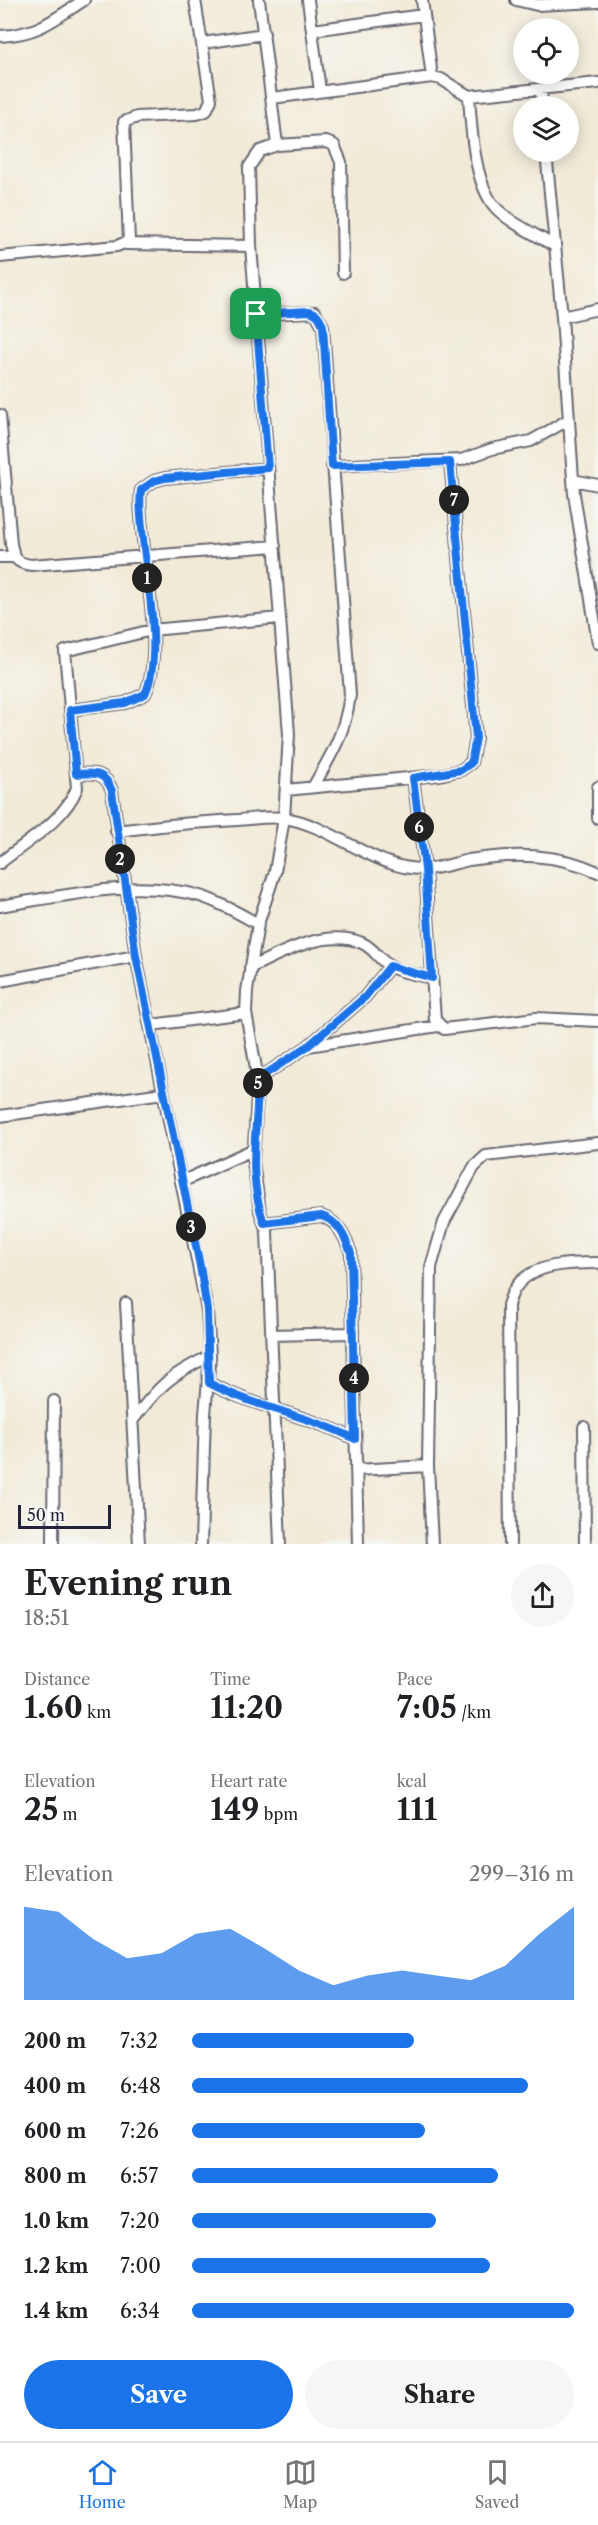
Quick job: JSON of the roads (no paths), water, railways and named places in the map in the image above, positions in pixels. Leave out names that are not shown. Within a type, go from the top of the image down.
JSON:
[{"type":"street","points":[[0,36],[37,30],[84,0]]},
{"type":"street","points":[[126,244],[130,238],[124,122],[137,117],[206,111],[211,100],[195,0]]},
{"type":"street","points":[[259,0],[277,145]]},
{"type":"street","points":[[308,0],[320,91]]},
{"type":"street","points":[[422,0],[432,78]]},
{"type":"street","points":[[516,0],[537,5],[598,2]]},
{"type":"street","points":[[313,30],[423,15]]},
{"type":"street","points":[[203,44],[264,34]]},
{"type":"street","points":[[272,98],[432,78],[441,79],[468,96],[598,83]]},
{"type":"street","points":[[541,89],[541,96]]},
{"type":"street","points":[[468,96],[476,159],[488,196],[495,207],[508,217],[553,245]]},
{"type":"street","points":[[280,1544],[267,1232],[254,1180],[252,1150],[258,1112],[258,1079],[246,1013],[250,968],[258,924],[271,892],[284,818],[289,734],[251,246],[249,168],[260,151],[277,145],[326,142],[334,145],[341,162],[343,273]]},
{"type":"street","points":[[547,162],[553,245],[562,317],[573,480],[598,643]]},
{"type":"street","points":[[0,257],[126,244],[251,246]]},
{"type":"street","points":[[562,317],[598,309]]},
{"type":"street","points":[[256,314],[309,311],[315,312],[320,318],[350,695],[347,722],[340,740],[313,787]]},
{"type":"street","points":[[0,415],[4,501],[14,557],[20,563],[31,565],[275,546]]},
{"type":"street","points":[[332,466],[450,462],[531,441],[568,420]]},
{"type":"street","points":[[286,790],[413,778],[461,770],[471,763],[476,750],[450,462]]},
{"type":"street","points":[[70,710],[125,703],[145,694],[151,681],[152,630],[140,496],[145,486],[165,478],[268,468]]},
{"type":"street","points":[[573,480],[598,484]]},
{"type":"street","points":[[0,557],[14,557]]},
{"type":"street","points":[[0,863],[61,814],[72,801],[77,788],[65,651],[152,630],[280,618]]},
{"type":"street","points":[[76,774],[98,773],[105,776],[112,791],[124,887],[136,956],[200,1266],[210,1356],[205,1414],[201,1544]]},
{"type":"street","points":[[413,778],[425,869],[435,1020],[438,1026]]},
{"type":"street","points":[[598,787],[598,818]]},
{"type":"street","points":[[116,831],[183,822],[284,818],[313,827],[372,855],[404,867],[425,869],[490,858],[527,856],[573,860],[598,872]]},
{"type":"street","points":[[0,906],[124,887],[175,891],[201,897],[258,924]]},
{"type":"street","points":[[250,968],[285,950],[329,940],[349,940],[364,944],[390,966],[432,978]]},
{"type":"street","points":[[0,981],[136,956]]},
{"type":"street","points":[[258,1079],[308,1046],[365,997],[390,966]]},
{"type":"street","points":[[151,1025],[246,1013]]},
{"type":"street","points":[[308,1046],[438,1026],[444,1029],[536,1018],[598,1021]]},
{"type":"street","points":[[0,1116],[164,1093]]},
{"type":"street","points":[[432,1544],[428,1466],[431,1267],[444,1222],[474,1167],[486,1156],[598,1143]]},
{"type":"street","points":[[181,1182],[252,1150]]},
{"type":"street","points":[[264,1223],[321,1216],[328,1218],[337,1226],[351,1253],[351,1333],[358,1544]]},
{"type":"street","points":[[510,1544],[508,1305],[516,1286],[537,1271],[554,1266],[596,1266]]},
{"type":"street","points":[[126,1303],[139,1544]]},
{"type":"street","points":[[272,1335],[351,1333]]},
{"type":"street","points":[[133,1420],[160,1386],[182,1369],[210,1356]]},
{"type":"street","points":[[209,1383],[234,1396],[303,1417],[355,1439]]},
{"type":"street","points":[[53,1544],[54,1401]]},
{"type":"street","points":[[584,1427],[585,1544]]},
{"type":"street","points":[[356,1470],[428,1466]]}]
